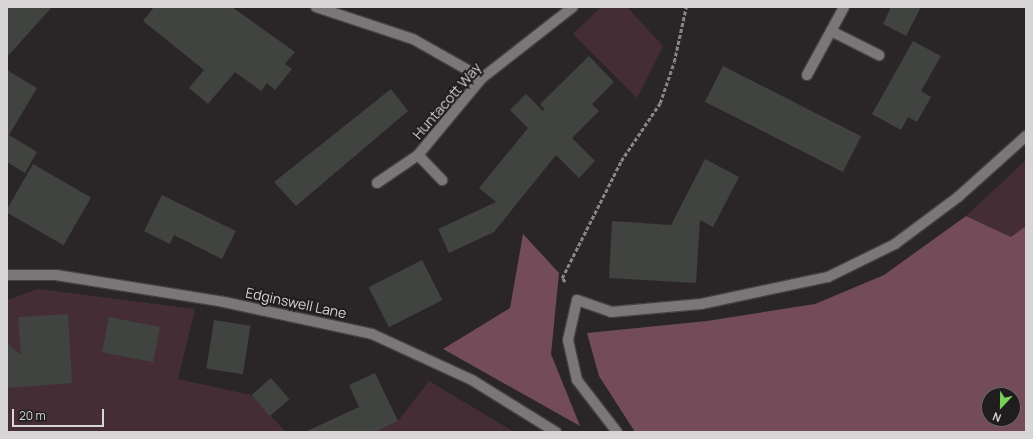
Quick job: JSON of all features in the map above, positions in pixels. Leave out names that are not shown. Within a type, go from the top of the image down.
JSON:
[{"type":"street","points":[[316,7],[413,39],[482,78]]},
{"type":"street","name":"Huntacott Way","points":[[377,183],[418,156],[482,78],[573,7]]},
{"type":"street","points":[[807,76],[844,7]]},
{"type":"street","points":[[831,31],[878,55]]},
{"type":"street","points":[[617,432],[577,380],[568,340],[577,300],[611,312],[701,304],[828,277],[895,244],[958,197],[1026,136]]},
{"type":"street","name":"Huntacott Way","points":[[418,156],[442,180]]},
{"type":"street","name":"Edginswell Lane","points":[[8,274],[56,275],[224,302],[372,334],[472,380],[556,432]]},
{"type":"path","points":[[577,300],[562,278],[621,161],[660,103],[674,62],[686,7]]},
{"type":"shaded area","points":[[601,7],[627,7],[663,46],[637,98],[573,34]]},
{"type":"shaded area","points":[[1026,160],[1026,226],[1011,237],[966,216]]},
{"type":"shaded area","points":[[966,216],[1011,237],[1026,226],[1026,432],[635,432],[599,376],[587,333],[707,321],[815,304],[884,275]]},
{"type":"shaded area","points":[[523,234],[559,273],[551,354],[580,426],[443,349],[510,308]]},
{"type":"shaded area","points":[[38,289],[195,309],[178,379],[251,395],[286,432],[7,432],[7,300]]},
{"type":"shaded area","points":[[429,381],[514,432],[375,432],[398,421]]},
{"type":"building","points":[[7,7],[52,7],[7,57]]},
{"type":"building","points":[[154,7],[232,7],[295,52],[285,64],[292,69],[275,90],[267,83],[261,91],[235,72],[208,104],[189,88],[204,70],[143,21]]},
{"type":"building","points":[[891,7],[921,7],[906,36],[883,24]]},
{"type":"building","points":[[913,41],[941,56],[921,91],[931,97],[917,122],[908,117],[901,130],[872,114]]},
{"type":"building","points":[[589,56],[614,82],[592,104],[599,111],[572,138],[595,161],[579,178],[556,155],[494,232],[449,253],[438,229],[496,202],[479,188],[528,128],[510,110],[526,94],[543,111],[544,109],[540,104]]},
{"type":"building","points":[[723,66],[861,136],[843,172],[705,102]]},
{"type":"building","points":[[7,70],[37,88],[9,135],[37,152],[25,173],[7,162]]},
{"type":"building","points":[[391,89],[408,111],[296,206],[274,182]]},
{"type":"building","points":[[705,159],[739,177],[713,227],[700,220],[696,283],[609,278],[612,221],[671,225]]},
{"type":"building","points":[[33,164],[91,198],[64,245],[7,212],[7,209]]},
{"type":"building","points":[[162,195],[236,231],[222,259],[174,235],[170,244],[144,231]]},
{"type":"building","points":[[422,260],[442,300],[389,327],[369,287]]},
{"type":"building","points":[[68,314],[72,383],[7,388],[7,343],[21,355],[18,317]]},
{"type":"building","points":[[109,317],[160,327],[153,362],[102,352]]},
{"type":"building","points":[[214,320],[251,326],[243,374],[206,368]]},
{"type":"building","points":[[375,373],[398,421],[375,432],[305,432],[359,407],[349,385]]},
{"type":"building","points":[[271,378],[289,399],[270,416],[251,395]]}]
